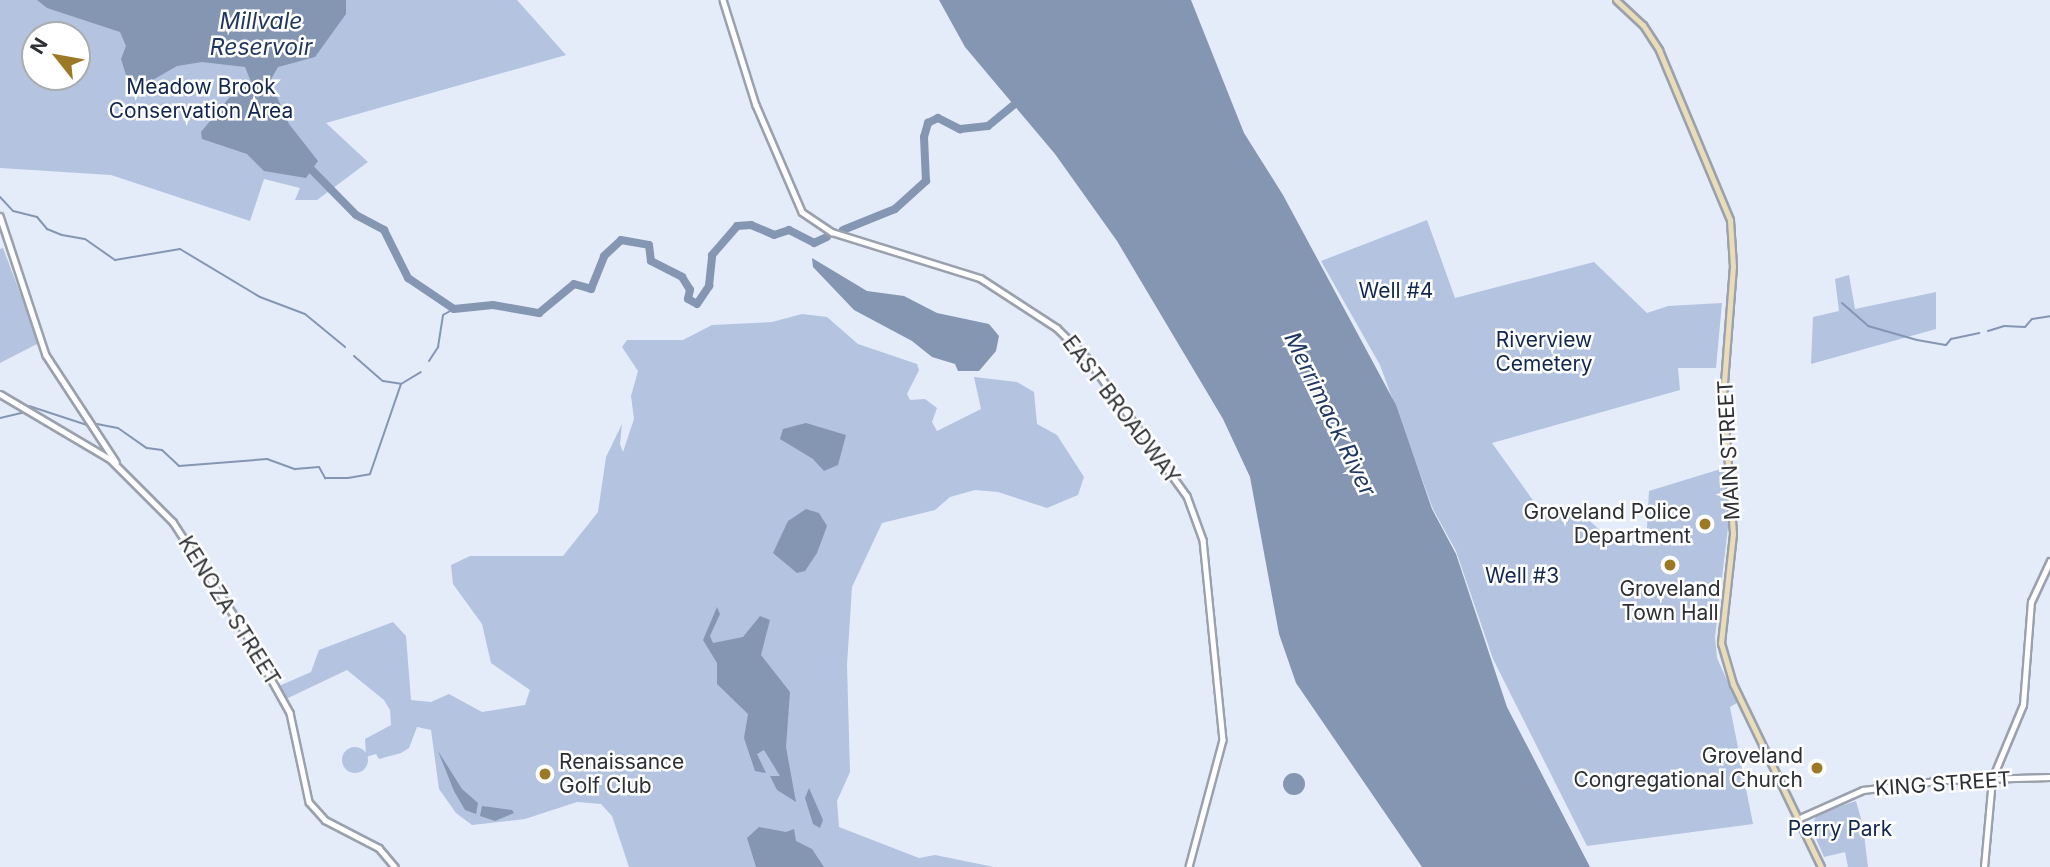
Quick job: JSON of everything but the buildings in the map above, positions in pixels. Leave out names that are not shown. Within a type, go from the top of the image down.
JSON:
[{"type":"main road","name":"MAIN STREET","points":[[1616,0],[1643,25],[1659,50],[1730,220],[1733,266],[1723,397],[1733,534],[1720,632],[1732,684],[1800,818],[1821,867]]},
{"type":"street","name":"EAST BROADWAY","points":[[723,0],[756,105],[803,212],[832,232],[970,274],[1057,328],[1087,358],[1187,496],[1203,540],[1223,740],[1189,867]]},
{"type":"street","points":[[0,216],[46,355],[118,466]]},
{"type":"street","name":"KENOZA STREET","points":[[0,394],[118,466],[184,536],[269,672],[297,730],[304,789],[311,806],[329,823],[379,848],[395,867]]},
{"type":"street","points":[[1984,867],[1993,779],[2023,705],[2031,602],[2050,561]]},
{"type":"street","name":"KING STREET","points":[[1800,818],[1863,790],[2050,777]]},
{"type":"green space","name":"Meadow Brook Conservation Area","points":[[0,0],[517,0],[566,55],[326,123],[368,162],[317,200],[295,200],[300,188],[264,179],[250,221],[111,175],[0,168]]},
{"type":"green space","points":[[1427,220],[1455,298],[1594,262],[1647,313],[1668,306],[1722,303],[1716,368],[1678,368],[1680,390],[1492,443],[1542,513],[1582,514],[1614,543],[1646,546],[1649,491],[1724,468],[1729,519],[1715,637],[1717,658],[1737,703],[1730,707],[1753,824],[1587,846],[1493,659],[1456,551],[1433,509],[1380,365],[1321,261]]},
{"type":"green space","points":[[3,248],[39,343],[0,363],[0,249]]},
{"type":"green space","points":[[1849,275],[1855,309],[1936,292],[1936,329],[1811,364],[1813,317],[1839,311],[1835,279]]},
{"type":"green space","name":"Renaissance Golf Club","points":[[802,314],[827,317],[858,344],[917,364],[919,370],[907,394],[910,400],[925,399],[937,408],[932,422],[937,431],[981,409],[974,377],[1017,382],[1034,392],[1037,424],[1057,435],[1084,477],[1078,495],[1047,508],[998,492],[975,490],[950,497],[935,510],[882,523],[852,587],[847,665],[850,772],[837,801],[839,827],[919,858],[935,855],[994,867],[629,867],[612,816],[601,804],[577,802],[525,819],[472,825],[456,813],[439,789],[431,730],[417,727],[409,748],[401,753],[379,759],[376,754],[366,757],[365,739],[391,725],[390,710],[384,700],[347,670],[286,699],[279,686],[311,672],[319,650],[393,622],[406,636],[411,700],[431,702],[449,694],[482,712],[525,705],[530,690],[491,663],[482,624],[453,584],[451,565],[470,556],[563,556],[598,512],[606,457],[622,424],[620,444],[623,452],[634,419],[631,396],[638,371],[622,347],[627,340],[683,340],[712,325],[772,322]]},
{"type":"green space","points":[[355,747],[364,751],[368,760],[364,769],[355,773],[346,769],[342,760],[346,751]]},
{"type":"green space","name":"Perry Park","points":[[1856,801],[1863,826],[1868,867],[1848,867],[1845,852],[1824,857],[1811,827],[1817,814]]},
{"type":"water","name":"Millvale Reservoir","points":[[37,0],[346,0],[346,14],[315,57],[278,67],[270,81],[289,124],[318,161],[306,178],[264,171],[247,154],[202,139],[201,132],[229,98],[251,82],[245,67],[202,62],[177,66],[144,85],[126,75],[121,59],[126,46],[120,32],[47,8]]},
{"type":"water","name":"Merrimack River","points":[[939,0],[1191,0],[1244,133],[1283,195],[1396,405],[1432,509],[1456,554],[1507,707],[1590,867],[1422,867],[1296,683],[1279,634],[1250,477],[1223,419],[1117,241],[1055,154],[965,47]]},
{"type":"water","points":[[812,258],[867,291],[904,296],[937,313],[989,324],[999,336],[996,351],[979,371],[958,371],[955,364],[932,357],[912,341],[854,310],[813,267]]},
{"type":"water","points":[[806,423],[846,435],[838,465],[824,471],[813,459],[780,439],[783,429]]},
{"type":"water","points":[[806,509],[819,513],[827,526],[817,553],[805,571],[797,573],[773,553],[788,521]]},
{"type":"water","points":[[717,607],[720,614],[710,636],[713,643],[743,637],[760,616],[770,620],[761,655],[790,692],[786,747],[796,802],[777,790],[770,776],[780,776],[764,750],[757,754],[766,773],[755,771],[744,738],[748,714],[717,684],[717,663],[703,640]]},
{"type":"water","points":[[438,751],[462,789],[478,803],[476,814],[465,810]]},
{"type":"water","points":[[1294,773],[1302,776],[1305,784],[1302,792],[1294,795],[1286,792],[1283,784],[1286,776]]},
{"type":"water","points":[[809,788],[823,820],[820,828],[813,824],[805,798]]},
{"type":"water","points":[[482,806],[512,810],[514,813],[495,821],[480,816]]},
{"type":"water","points":[[759,827],[786,832],[794,829],[796,841],[812,849],[824,867],[756,867],[747,838]]},
{"type":"waterway","points":[[843,230],[895,209],[926,181],[924,137],[928,123],[938,118],[960,129],[988,126],[1021,99]]},
{"type":"waterway","points":[[304,162],[356,215],[384,230],[408,278],[454,309],[493,305],[539,313],[574,284],[591,289],[604,256],[621,240],[649,245],[651,261],[682,277],[690,290],[688,299],[697,304],[709,286],[712,255],[737,226],[751,225],[774,235],[789,230],[814,243],[827,237]]},
{"type":"waterway","points":[[0,197],[13,211],[37,217],[47,229],[62,235],[85,239],[115,260],[180,249],[260,297],[305,314],[345,347]]},
{"type":"waterway","points":[[1842,303],[1868,326],[1917,340],[1946,345],[1951,339],[1979,333]]},
{"type":"waterway","points":[[429,361],[438,347],[443,315],[454,309]]},
{"type":"waterway","points":[[1988,331],[2004,326],[2025,327],[2032,319],[2050,316]]},
{"type":"waterway","points":[[354,356],[383,381],[401,384]]},
{"type":"waterway","points":[[97,424],[118,428],[147,448],[162,450],[179,466],[267,459],[295,469],[319,467],[325,478],[348,478],[370,474],[401,384],[421,372]]},
{"type":"waterway","points":[[29,406],[87,425]]},
{"type":"waterway","points":[[0,418],[22,413]]},
{"type":"place","name":"Groveland Police Department","points":[[1705,524]]},
{"type":"place","name":"Groveland Town Hall","points":[[1670,565]]},
{"type":"place","name":"Groveland Congregational Church","points":[[1817,768]]},
{"type":"place","name":"Renaissance Golf Club","points":[[545,774]]},
{"type":"park label","name":"Well #4","points":[[1396,291]]},
{"type":"park label","name":"Riverview Cemetery","points":[[1544,352]]},
{"type":"park label","name":"Well #3","points":[[1522,576]]}]
